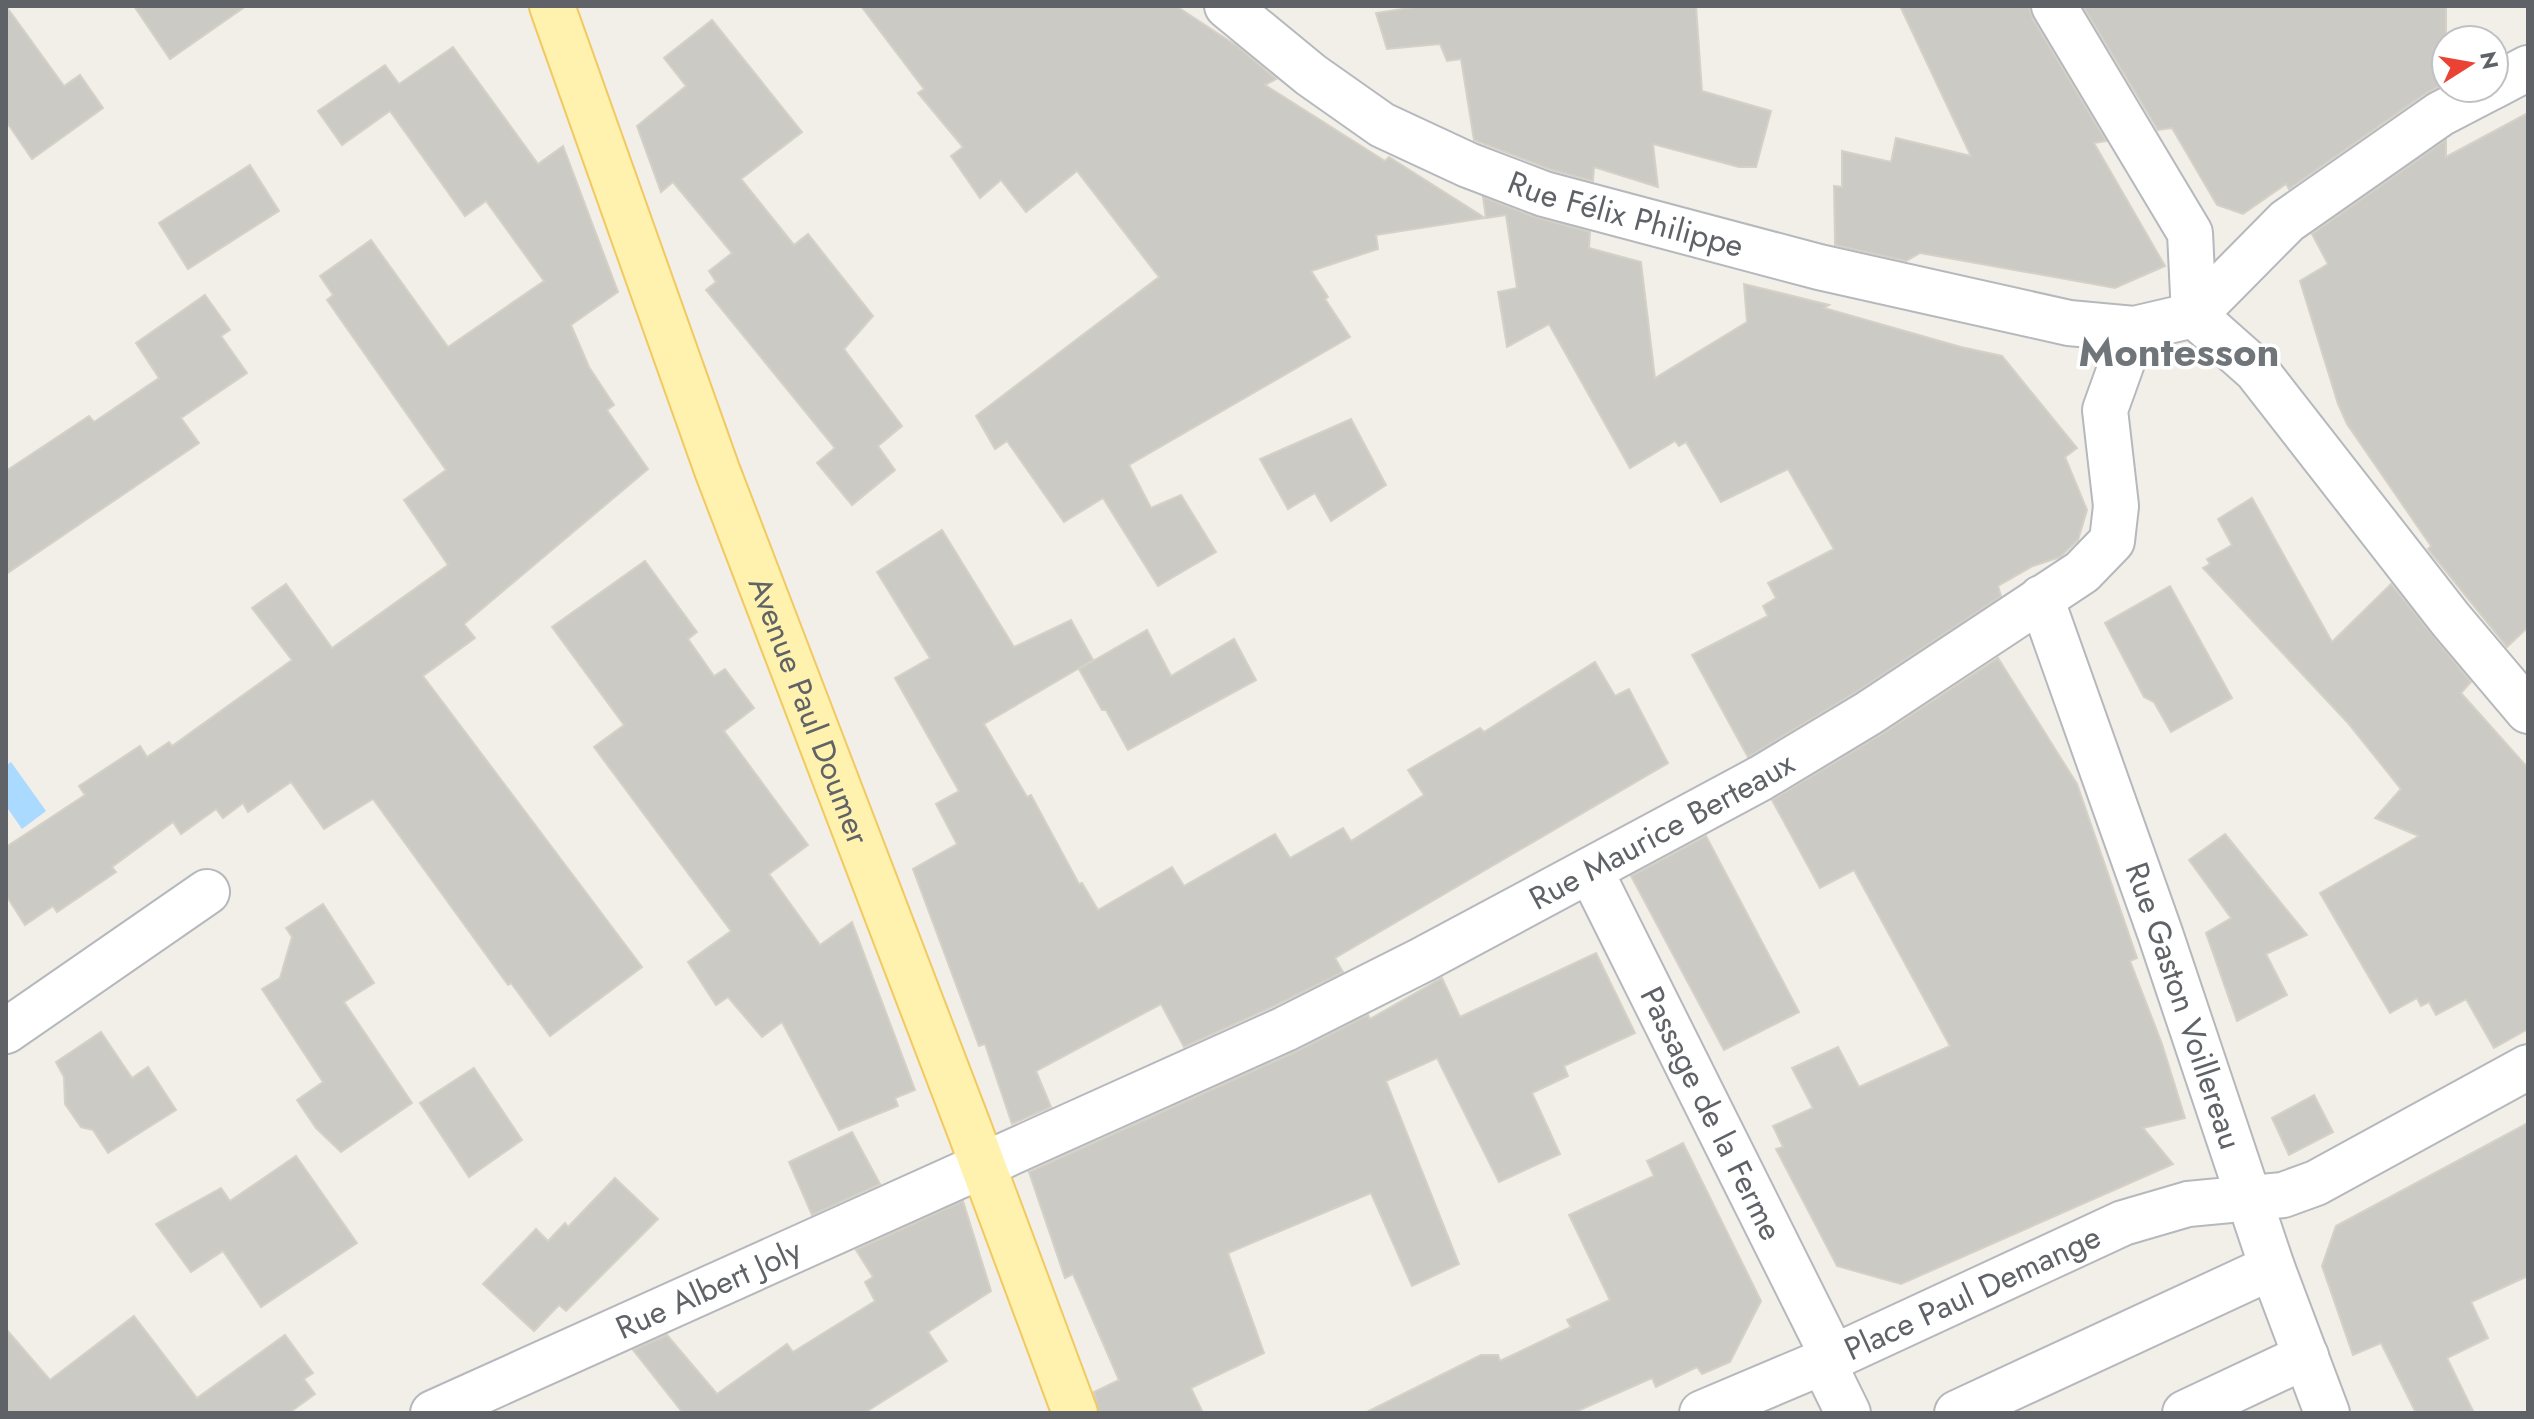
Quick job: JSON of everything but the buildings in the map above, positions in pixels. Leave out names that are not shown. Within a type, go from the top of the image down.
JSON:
[{"type":"main road","name":"Avenue Paul Doumer","points":[[552,6],[717,470],[1075,1413]]},
{"type":"street","name":"Rue Félix Philippe","points":[[1227,6],[1311,75],[1382,125],[1493,175],[1544,194],[1819,267],[2069,323],[2134,329],[2194,315]]},
{"type":"street","points":[[2054,6],[2190,233],[2194,315],[2256,370],[2451,620],[2528,711]]},
{"type":"street","points":[[2510,78],[2528,68]]},
{"type":"street","points":[[2194,315],[2287,221],[2440,114],[2459,104]]},
{"type":"street","name":"Rue Maurice Berteaux","points":[[983,1166],[1285,1029],[1422,960],[1761,778],[1882,704],[2082,572],[2112,541],[2116,506],[2105,410],[2134,329]]},
{"type":"street","name":"Rue Gaston Voillereau","points":[[2041,598],[2160,933],[2272,1267],[2327,1413]]},
{"type":"street","name":"Passage de la Ferme","points":[[1590,870],[1828,1360],[1848,1413]]},
{"type":"street","points":[[6,1031],[207,892]]},
{"type":"street","name":"Place Paul Demange","points":[[1702,1413],[1828,1360],[2123,1223],[2188,1204],[2283,1195],[2316,1183],[2528,1067]]},
{"type":"street","name":"Rue Albert Joly","points":[[433,1413],[550,1362],[723,1280],[983,1166]]},
{"type":"street","points":[[1957,1413],[2272,1267]]},
{"type":"street","points":[[2185,1413],[2306,1356]]},
{"type":"water","points":[[11,762],[46,811],[22,829],[6,806],[6,766]]},
{"type":"district","name":"Montesson","points":[[2179,352]]}]
